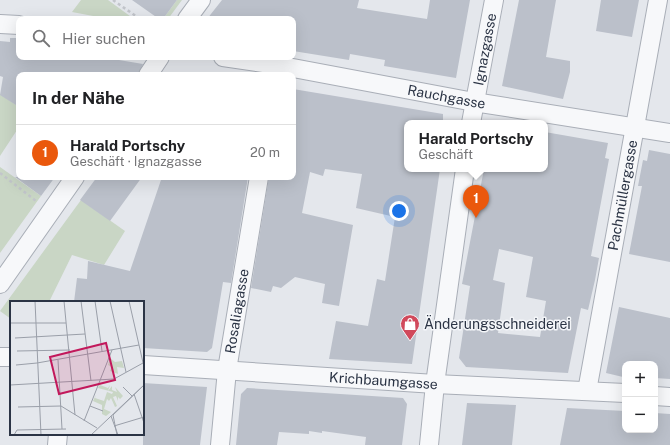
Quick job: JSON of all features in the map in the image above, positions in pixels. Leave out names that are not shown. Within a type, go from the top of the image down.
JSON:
[{"type":"street","points":[[189,16],[200,0]]},
{"type":"street","name":"Ignazgasse","points":[[471,120],[494,0]]},
{"type":"street","name":"Pachmüllergasse","points":[[587,391],[658,0]]},
{"type":"street","points":[[0,24],[16,24]]},
{"type":"street","points":[[150,72],[158,60]]},
{"type":"street","name":"Rauchgasse","points":[[235,60],[288,72]]},
{"type":"street","name":"Rauchgasse","points":[[296,73],[634,126],[670,133]]},
{"type":"street","points":[[429,445],[435,384],[465,172]]},
{"type":"street","points":[[0,284],[73,180]]},
{"type":"street","name":"Rosaliagasse","points":[[220,445],[227,370],[259,180]]},
{"type":"street","name":"Krichbaumgasse","points":[[144,365],[435,384],[622,394]]},
{"type":"street","points":[[658,396],[670,397]]},
{"type":"street","points":[[57,445],[58,435]]},
{"type":"path","points":[[113,0],[136,16]]},
{"type":"path","points":[[0,173],[50,213]]},
{"type":"green space","points":[[81,0],[108,0],[130,16],[93,16],[72,12]]},
{"type":"green space","points":[[177,0],[182,0],[170,16],[165,16]]},
{"type":"green space","points":[[0,94],[16,105],[16,132],[0,156]]},
{"type":"green space","points":[[0,167],[16,178],[16,180],[18,180],[41,196],[0,253]]},
{"type":"green space","points":[[81,200],[125,231],[104,265],[72,255],[49,301],[10,301],[10,318],[0,311]]},
{"type":"building","points":[[132,0],[177,0],[165,16],[155,16]]},
{"type":"building","points":[[222,0],[359,0],[357,8],[427,19],[430,0],[470,0],[456,78],[384,66],[385,60],[350,54],[349,60],[296,51],[296,16],[209,16]]},
{"type":"building","points":[[519,0],[556,0],[546,57],[570,61],[570,72],[563,99],[502,86]]},
{"type":"building","points":[[601,0],[639,0],[632,37],[596,31]]},
{"type":"building","points":[[10,38],[16,38],[16,60],[119,60],[143,64],[139,72],[16,72],[16,105],[0,95],[3,77],[0,76],[0,41],[10,42]]},
{"type":"building","points":[[296,90],[443,114],[443,120],[404,120],[404,172],[440,172],[412,364],[329,359],[336,321],[368,326],[377,279],[385,281],[395,217],[356,208],[362,174],[325,169],[323,176],[310,172],[302,213],[353,225],[339,306],[322,303],[325,284],[295,277],[281,288],[273,286],[271,292],[251,288],[269,180],[296,180]]},
{"type":"building","points":[[548,133],[608,143],[605,158],[609,159],[591,256],[599,258],[588,310],[581,308],[568,373],[466,367],[459,358],[470,286],[462,284],[483,172],[548,172]],"holes":[[[499,249],[533,257],[526,297],[546,301],[540,337],[498,333],[505,283],[493,280]]]},
{"type":"building","points":[[649,150],[670,154],[670,262],[629,254],[642,186],[638,186],[643,160],[647,161]]},
{"type":"building","points":[[19,180],[53,180],[41,196]]},
{"type":"building","points":[[95,180],[140,180],[110,221],[80,200]]},
{"type":"building","points":[[161,180],[248,180],[231,283],[223,282],[212,348],[207,352],[144,348],[144,301],[74,301],[77,278],[87,279],[88,261],[130,271]]},
{"type":"building","points":[[619,307],[670,318],[670,379],[658,378],[658,361],[622,361],[622,377],[606,373]]},
{"type":"building","points":[[144,383],[207,387],[200,445],[143,445]]},
{"type":"building","points":[[247,388],[403,398],[407,404],[402,445],[365,445],[366,437],[322,431],[322,433],[309,431],[309,434],[279,432],[277,445],[236,445],[241,394]]},
{"type":"building","points":[[467,403],[516,405],[512,445],[462,445]]},
{"type":"building","points":[[567,408],[622,411],[622,433],[658,433],[658,413],[670,414],[670,445],[560,445]]},
{"type":"place","name":"Harald Portschy","points":[[476,218]]},
{"type":"place","name":"Änderungsschneiderei","points":[[410,341]]}]
